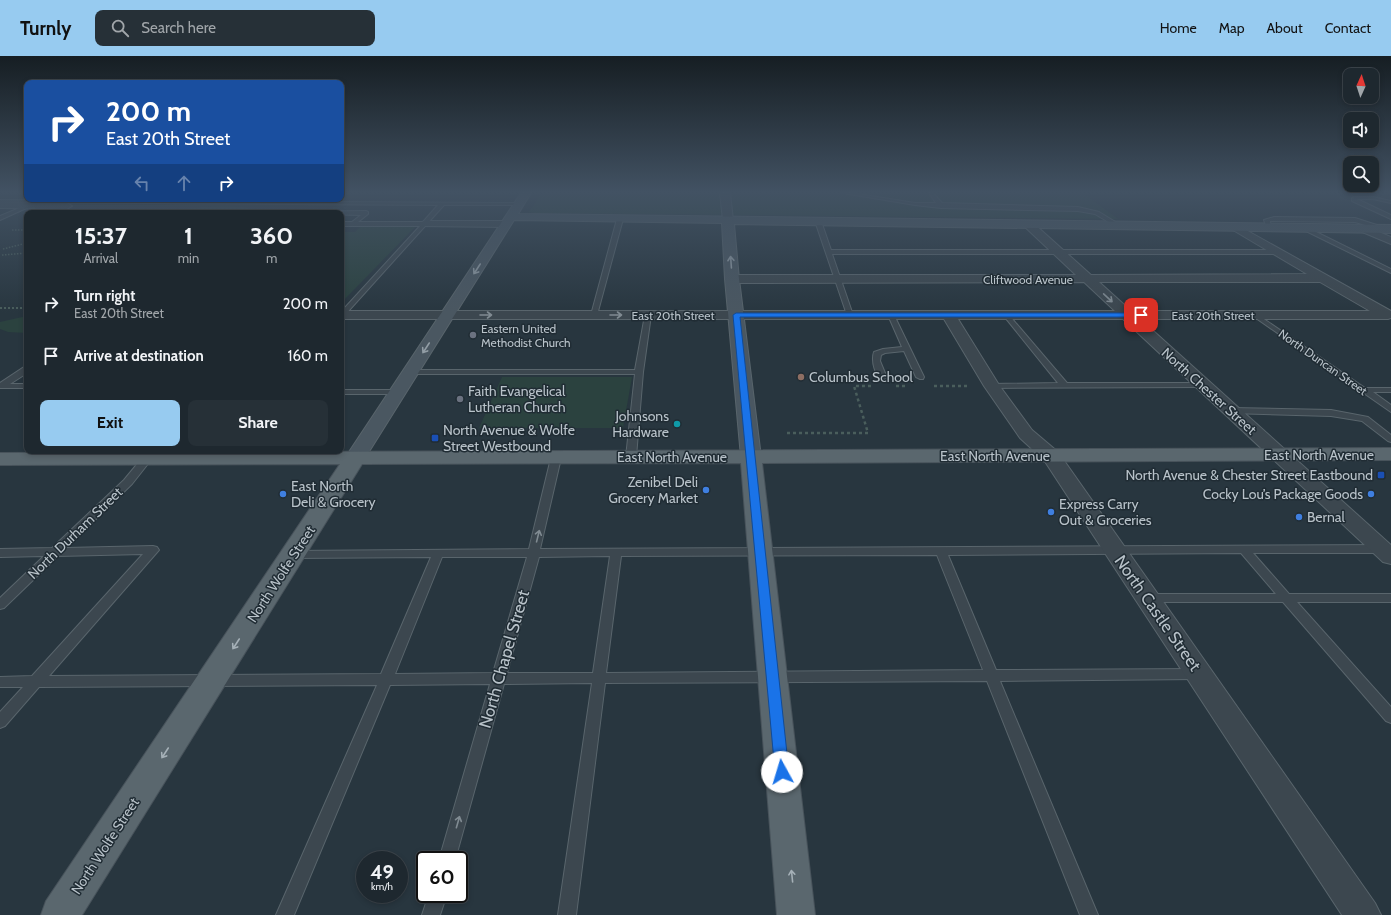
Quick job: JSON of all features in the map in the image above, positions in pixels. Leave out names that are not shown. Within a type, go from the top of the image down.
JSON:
[{"type":"main road","name":"North Wolfe Street","points":[[60,915],[500,233]]},
{"type":"main road","points":[[729,233],[732,279],[761,552],[796,915]]},
{"type":"main road","name":"East North Avenue","points":[[0,459],[150,455],[355,458],[556,458],[1391,454]]},
{"type":"street","name":"North Chester Street","points":[[1038,233],[1388,552]]},
{"type":"street","points":[[1243,233],[1389,316]]},
{"type":"street","points":[[1373,233],[1391,241]]},
{"type":"street","name":"Cliftwood Avenue","points":[[732,279],[1324,278]]},
{"type":"street","name":"North Castle Street","points":[[948,315],[992,386],[1026,434],[1051,456],[1363,915]]},
{"type":"street","name":"East 20th Street","points":[[344,316],[1389,316]]},
{"type":"lane","points":[[344,314],[416,233]]},
{"type":"lane","points":[[594,315],[616,233]]},
{"type":"lane","points":[[822,233],[850,315]]},
{"type":"lane","points":[[1314,233],[1391,271]]},
{"type":"lane","points":[[828,252],[1276,252]]},
{"type":"lane","points":[[631,457],[639,372],[648,315]]},
{"type":"lane","points":[[891,315],[920,377]]},
{"type":"lane","points":[[1006,315],[1064,385]]},
{"type":"lane","name":"North Duncan Street","points":[[1255,315],[1391,409]]},
{"type":"lane","points":[[883,378],[876,362],[876,354],[883,351],[907,350]]},
{"type":"lane","points":[[1,386],[24,371]]},
{"type":"lane","points":[[411,372],[639,372]]},
{"type":"lane","points":[[992,386],[1203,385]]},
{"type":"lane","points":[[1,386],[24,386]]},
{"type":"lane","points":[[1365,390],[1391,390]]},
{"type":"lane","points":[[344,392],[398,392]]},
{"type":"lane","points":[[1232,411],[1331,413],[1365,419],[1391,439]]},
{"type":"lane","name":"North Durham Street","points":[[0,605],[128,482],[150,455]]},
{"type":"lane","name":"North Chapel Street","points":[[450,851],[534,553],[556,458]]},
{"type":"lane","points":[[0,553],[152,550],[0,722]]},
{"type":"lane","points":[[294,554],[1114,550],[1388,552]]},
{"type":"lane","points":[[1244,550],[1391,717]]},
{"type":"lane","points":[[941,551],[1089,915]]},
{"type":"lane","points":[[567,915],[616,552]]},
{"type":"lane","points":[[284,915],[386,679],[438,553]]},
{"type":"lane","points":[[1147,598],[1391,598]]},
{"type":"lane","points":[[0,682],[1200,674]]},
{"type":"lane","points":[[432,915],[435,903]]},
{"type":"path","points":[[3,249],[24,244]]},
{"type":"path","points":[[2,255],[24,253]]},
{"type":"path","points":[[0,308],[24,308]]},
{"type":"path","points":[[787,433],[868,433],[854,386],[877,386]]},
{"type":"path","points":[[892,386],[907,386]]},
{"type":"path","points":[[930,386],[992,386]]},
{"type":"green space","points":[[344,233],[409,233],[344,300]]},
{"type":"green space","points":[[24,317],[24,333],[8,332],[0,329],[0,322]]},
{"type":"green space","points":[[502,377],[632,377],[623,428],[479,428]]},
{"type":"place","name":"Eastern United Methodist Church","points":[[473,335]]},
{"type":"place","name":"Columbus School","points":[[801,377]]},
{"type":"place","name":"Faith Evangelical Lutheran Church","points":[[460,399]]},
{"type":"place","name":"Johnsons Hardware","points":[[677,424]]},
{"type":"place","name":"North Avenue & Wolfe Street Westbound","points":[[435,438]]},
{"type":"place","name":"North Avenue & Chester Street Eastbound","points":[[1381,475]]},
{"type":"place","name":"Zenibel Deli Grocery Market","points":[[706,490]]},
{"type":"place","name":"East North Deli & Grocery","points":[[283,494]]},
{"type":"place","name":"Cocky Lou’s Package Goods","points":[[1371,494]]},
{"type":"place","name":"Express Carry Out & Groceries","points":[[1051,512]]},
{"type":"place","name":"Bernal","points":[[1299,517]]},
{"type":"route","points":[[782,772],[736,315],[1141,315]]}]
